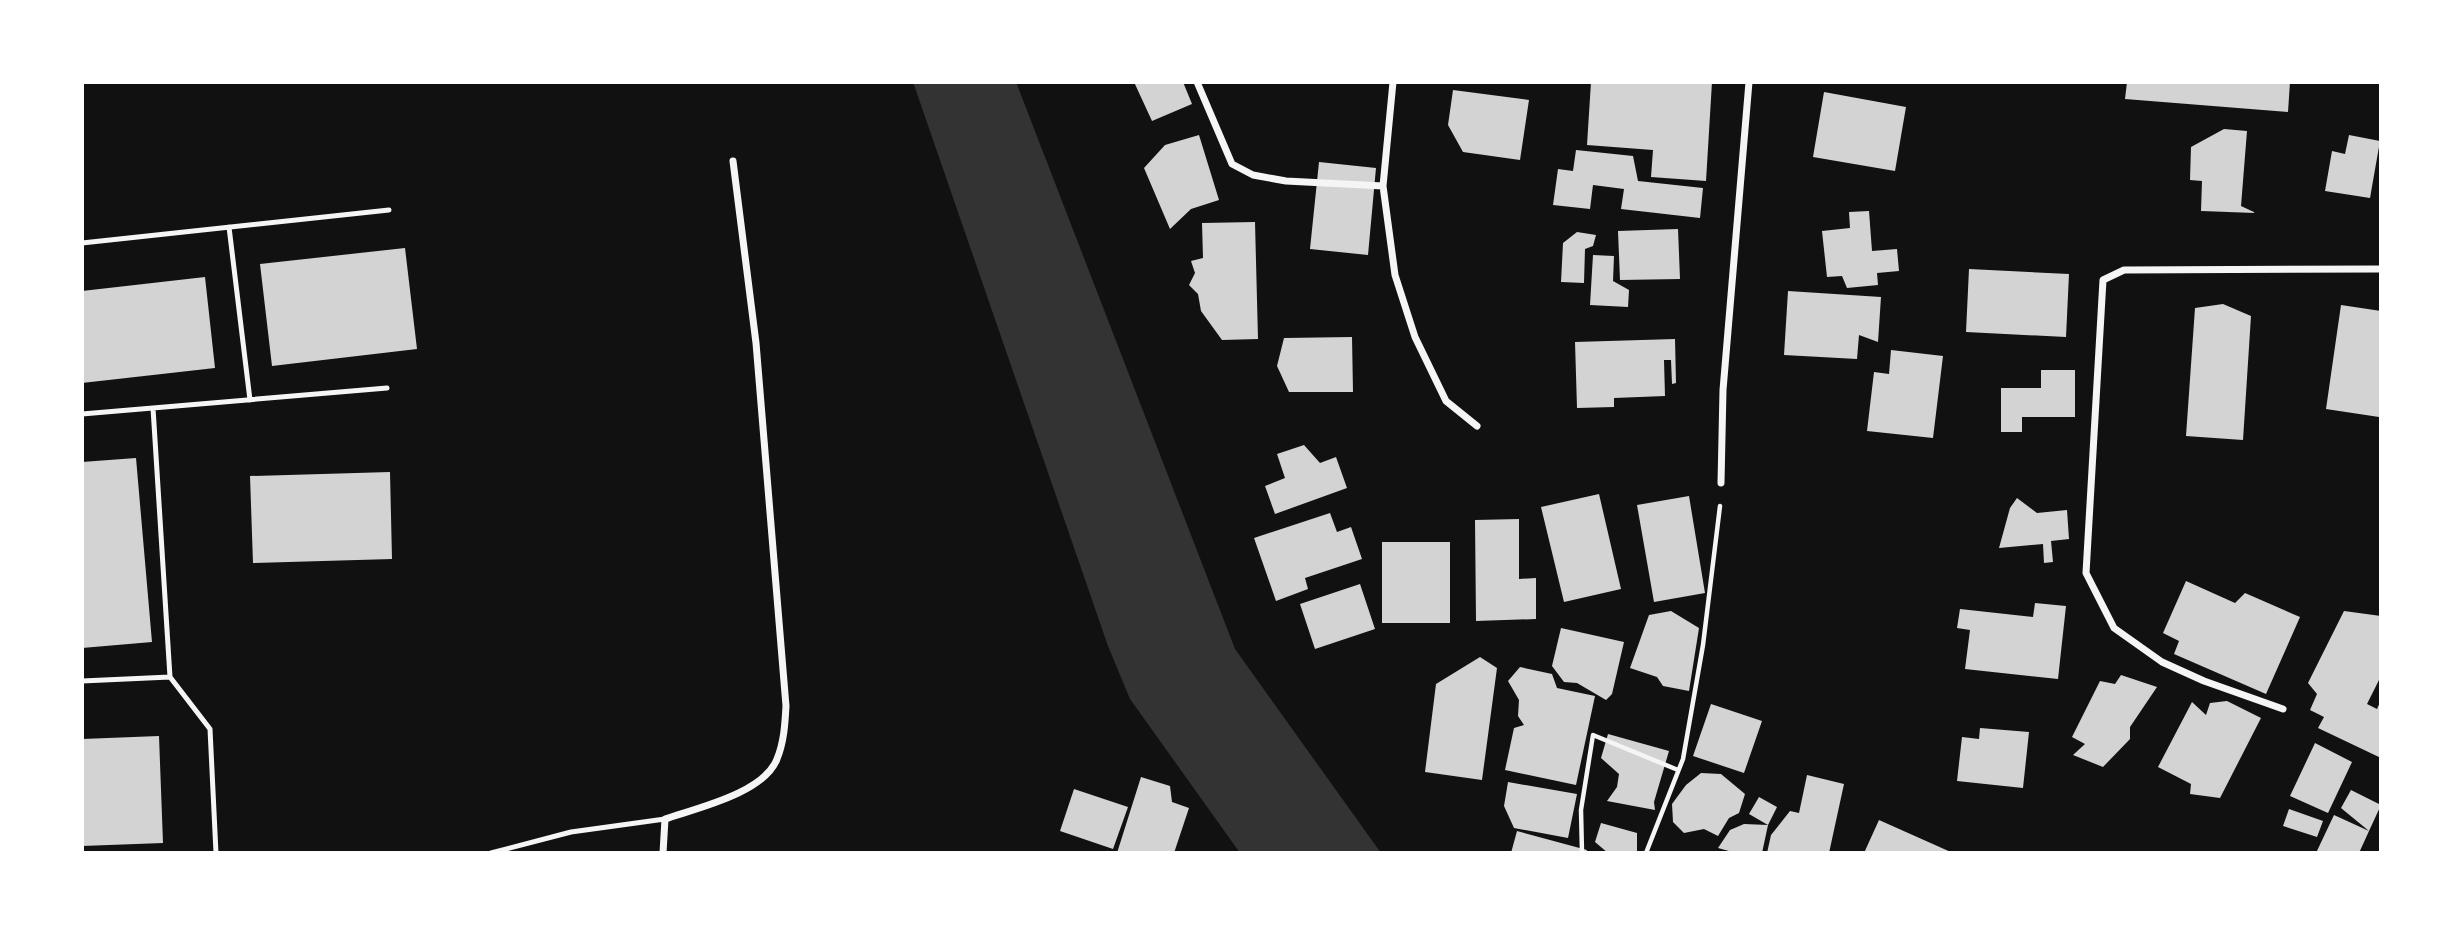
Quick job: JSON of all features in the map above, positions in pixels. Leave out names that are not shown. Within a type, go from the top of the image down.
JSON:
[{"type":"street","points":[[1197,82],[1232,164],[1253,175],[1275,179],[1384,186]]},
{"type":"street","points":[[1393,82],[1384,186],[1395,275],[1415,337],[1446,401],[1477,426]]},
{"type":"street","points":[[1721,483],[1723,390],[1749,82]]},
{"type":"street","points":[[663,853],[664,819],[750,789],[776,762],[785,734],[786,706],[756,344],[733,161]]},
{"type":"street","points":[[2283,709],[2204,681],[2162,662],[2113,628],[2086,573],[2103,280],[2124,270],[2381,270]]},
{"type":"lane","points":[[82,243],[390,210]]},
{"type":"lane","points":[[229,227],[250,400]]},
{"type":"lane","points":[[82,414],[387,388]]},
{"type":"lane","points":[[153,408],[170,677],[210,729],[216,853]]},
{"type":"lane","points":[[82,681],[170,677]]},
{"type":"lane","points":[[491,853],[571,832],[664,819]]},
{"type":"path","points":[[1646,853],[1683,759],[1703,645],[1721,483]]},
{"type":"path","points":[[1582,853],[1581,810],[1593,735],[1678,770]]},
{"type":"shaded area","points":[[913,82],[1016,82],[1235,649],[1381,853],[1240,853],[1130,699],[1108,646]]},
{"type":"building","points":[[1134,82],[1183,82],[1192,104],[1152,121]]},
{"type":"building","points":[[1591,82],[1712,82],[1706,181],[1651,177],[1653,150],[1587,145]]},
{"type":"building","points":[[2127,82],[2290,82],[2288,112],[2125,99]]},
{"type":"building","points":[[1453,90],[1529,100],[1520,160],[1463,152],[1448,125]]},
{"type":"building","points":[[1824,92],[1906,107],[1895,171],[1813,157]]},
{"type":"building","points":[[2224,129],[2247,131],[2241,206],[2256,213],[2201,211],[2202,181],[2190,180],[2191,147]]},
{"type":"building","points":[[1199,135],[1219,200],[1191,209],[1170,229],[1144,168],[1165,145]]},
{"type":"building","points":[[2349,135],[2380,141],[2370,198],[2325,191],[2332,151],[2345,154]]},
{"type":"building","points":[[1576,150],[1633,156],[1638,181],[1703,188],[1700,218],[1621,209],[1624,189],[1593,185],[1590,209],[1553,205],[1558,169],[1573,171]]},
{"type":"building","points":[[1319,162],[1376,168],[1368,255],[1310,249]]},
{"type":"building","points":[[1869,211],[1872,251],[1897,249],[1899,271],[1877,273],[1878,285],[1847,288],[1842,276],[1827,277],[1822,231],[1850,228],[1849,212]]},
{"type":"building","points":[[1255,222],[1258,339],[1222,340],[1201,311],[1198,294],[1189,285],[1195,273],[1191,261],[1203,258],[1202,223]]},
{"type":"building","points":[[1678,229],[1680,279],[1620,280],[1618,231]]},
{"type":"building","points":[[1577,232],[1596,235],[1593,246],[1585,249],[1584,283],[1561,282],[1563,243]]},
{"type":"building","points":[[405,248],[417,349],[272,366],[260,264]]},
{"type":"building","points":[[1593,255],[1614,256],[1613,281],[1629,290],[1628,307],[1590,305]]},
{"type":"building","points":[[1969,269],[2069,274],[2066,337],[1966,332]]},
{"type":"building","points":[[205,277],[215,368],[82,383],[82,291]]},
{"type":"building","points":[[1788,291],[1881,297],[1878,342],[1859,335],[1857,359],[1784,355]]},
{"type":"building","points":[[2223,304],[2251,316],[2243,440],[2186,436],[2195,308]]},
{"type":"building","points":[[2341,305],[2381,311],[2379,417],[2326,409]]},
{"type":"building","points":[[1352,337],[1353,392],[1289,392],[1277,366],[1284,338]]},
{"type":"building","points":[[1675,339],[1676,383],[1672,384],[1671,360],[1664,360],[1665,396],[1614,398],[1614,407],[1577,408],[1575,342]]},
{"type":"building","points":[[1891,350],[1943,356],[1933,438],[1867,431],[1874,372],[1889,374]]},
{"type":"building","points":[[2041,370],[2075,370],[2075,417],[2022,417],[2022,432],[2001,432],[2001,388],[2041,388]]},
{"type":"building","points":[[1304,445],[1320,463],[1336,457],[1347,488],[1275,514],[1265,486],[1285,478],[1277,454]]},
{"type":"building","points":[[136,458],[152,642],[82,648],[82,462]]},
{"type":"building","points":[[390,472],[392,559],[253,563],[250,476]]},
{"type":"building","points":[[1599,494],[1621,589],[1564,602],[1541,507]]},
{"type":"building","points":[[1689,496],[1705,593],[1654,602],[1637,505]]},
{"type":"building","points":[[2017,498],[2037,513],[2067,510],[2069,539],[2051,541],[2053,562],[2044,563],[2043,544],[1999,548],[2010,508]]},
{"type":"building","points":[[1330,513],[1337,532],[1351,527],[1362,559],[1305,578],[1308,589],[1276,601],[1254,538]]},
{"type":"building","points":[[1519,519],[1519,579],[1536,578],[1536,619],[1476,621],[1475,520]]},
{"type":"building","points":[[1382,542],[1450,542],[1450,623],[1382,623]]},
{"type":"building","points":[[2186,581],[2235,603],[2245,593],[2300,617],[2266,694],[2174,654],[2179,641],[2163,633]]},
{"type":"building","points":[[1360,584],[1375,629],[1315,649],[1300,604]]},
{"type":"building","points":[[2035,603],[2066,606],[2058,679],[1965,669],[1970,630],[1957,628],[1960,609],[2033,617]]},
{"type":"building","points":[[1671,611],[1699,628],[1689,691],[1663,686],[1657,677],[1630,668],[1649,615]]},
{"type":"building","points":[[2344,611],[2381,616],[2381,676],[2367,704],[2377,709],[2381,700],[2381,758],[2318,728],[2324,717],[2310,710],[2317,694],[2308,683]]},
{"type":"building","points":[[1561,628],[1624,642],[1612,694],[1606,700],[1577,683],[1564,682],[1552,666]]},
{"type":"building","points":[[1480,657],[1497,668],[1482,780],[1425,772],[1436,684]]},
{"type":"building","points":[[1520,667],[1552,674],[1557,688],[1595,696],[1576,785],[1505,770],[1514,728],[1524,725],[1518,716],[1519,700],[1508,681]]},
{"type":"building","points":[[2121,675],[2157,687],[2130,727],[2130,739],[2103,767],[2073,755],[2085,744],[2072,737],[2100,681],[2115,684]]},
{"type":"building","points":[[2227,701],[2261,718],[2220,798],[2190,794],[2191,784],[2158,767],[2192,702],[2206,715],[2210,703]]},
{"type":"building","points":[[1711,704],[1762,721],[1744,773],[1693,756]]},
{"type":"building","points":[[1980,728],[2029,732],[2023,788],[1957,781],[1962,737],[1979,739]]},
{"type":"building","points":[[1608,734],[1669,751],[1654,802],[1655,810],[1607,801],[1617,787],[1619,774],[1601,758]]},
{"type":"building","points":[[159,736],[163,843],[82,846],[82,739]]},
{"type":"building","points":[[2315,743],[2352,762],[2328,813],[2290,796]]},
{"type":"building","points":[[1701,773],[1721,774],[1745,794],[1739,813],[1729,818],[1718,836],[1704,829],[1684,833],[1673,822],[1672,804],[1686,785]]},
{"type":"building","points":[[1807,775],[1844,784],[1829,853],[1767,853],[1771,835],[1790,811],[1799,813]]},
{"type":"building","points":[[1141,777],[1170,786],[1172,802],[1189,808],[1174,853],[1117,853]]},
{"type":"building","points":[[1508,782],[1577,794],[1568,838],[1514,828],[1504,806]]},
{"type":"building","points":[[1074,789],[1128,807],[1113,849],[1060,831]]},
{"type":"building","points":[[2351,790],[2381,805],[2369,831],[2341,808]]},
{"type":"building","points":[[1759,797],[1777,807],[1768,825],[1749,814]]},
{"type":"building","points":[[2289,809],[2323,821],[2317,837],[2283,826]]},
{"type":"building","points":[[2334,815],[2369,831],[2359,853],[2316,853]]},
{"type":"building","points":[[1879,820],[1953,853],[1864,853]]},
{"type":"building","points":[[1601,823],[1637,833],[1637,853],[1608,853],[1595,842]]},
{"type":"building","points":[[1744,824],[1768,825],[1762,853],[1736,853],[1718,848],[1730,830]]},
{"type":"building","points":[[1517,831],[1587,850],[1586,853],[1511,853]]}]
